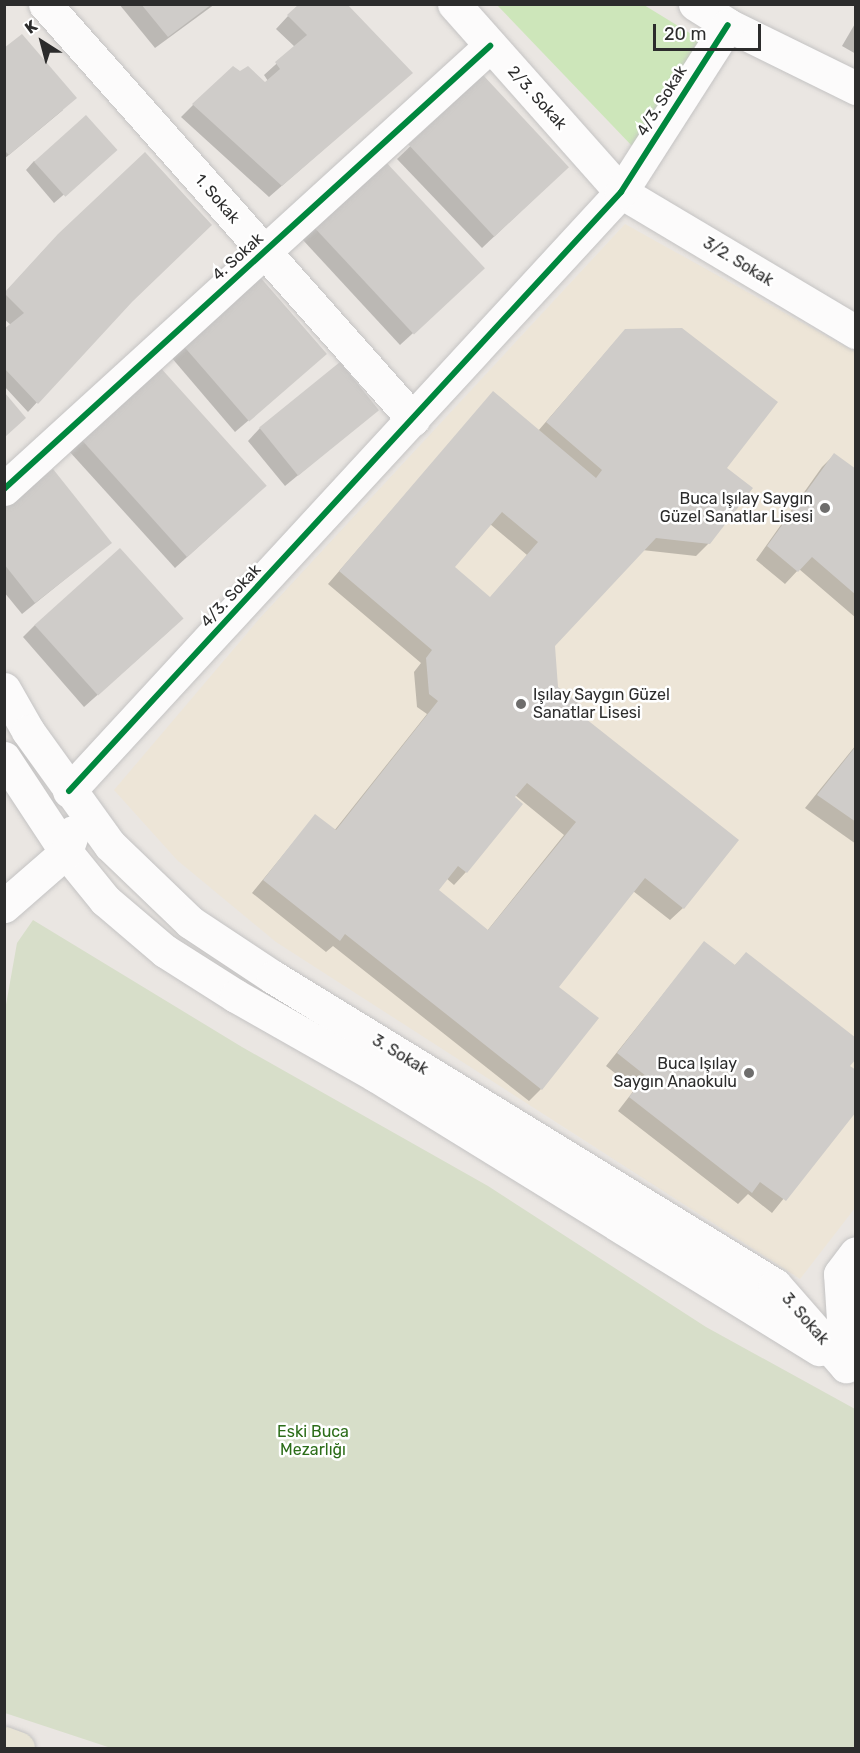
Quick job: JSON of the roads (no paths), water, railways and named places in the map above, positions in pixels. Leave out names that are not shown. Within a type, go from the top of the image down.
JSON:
[{"type":"main road","points":[[4,1743],[18,1749]]},
{"type":"street","name":"1. Sokak","points":[[45,4],[413,419]]},
{"type":"street","name":"2/3. Sokak","points":[[454,4],[621,192]]},
{"type":"street","points":[[695,4],[728,25],[855,88]]},
{"type":"street","name":"4/3. Sokak","points":[[69,791],[621,192],[728,25]]},
{"type":"street","name":"4. Sokak","points":[[4,489],[490,45]]},
{"type":"street","name":"3/2. Sokak","points":[[621,192],[855,332]]},
{"type":"street","name":"3. Sokak","points":[[4,689],[28,731],[110,845],[190,922],[273,977],[775,1285],[851,1368]]},
{"type":"street","name":"3. Sokak","points":[[4,758],[66,852],[105,900],[165,951],[236,996],[375,1075],[851,1368]]},
{"type":"street","points":[[4,906],[66,852],[77,822],[69,791]]},
{"type":"street","points":[[851,1368],[840,1274],[855,1253]]},
{"type":"place","name":"Buca Işılay Saygın Güzel Sanatlar Lisesi","points":[[825,508]]},
{"type":"place","name":"Işılay Saygın Güzel Sanatlar Lisesi","points":[[521,704]]},
{"type":"place","name":"Buca Işılay Saygın Anaokulu","points":[[749,1073]]},
{"type":"park label","name":"Eski Buca Mezarlığı","points":[[313,1441]]}]
